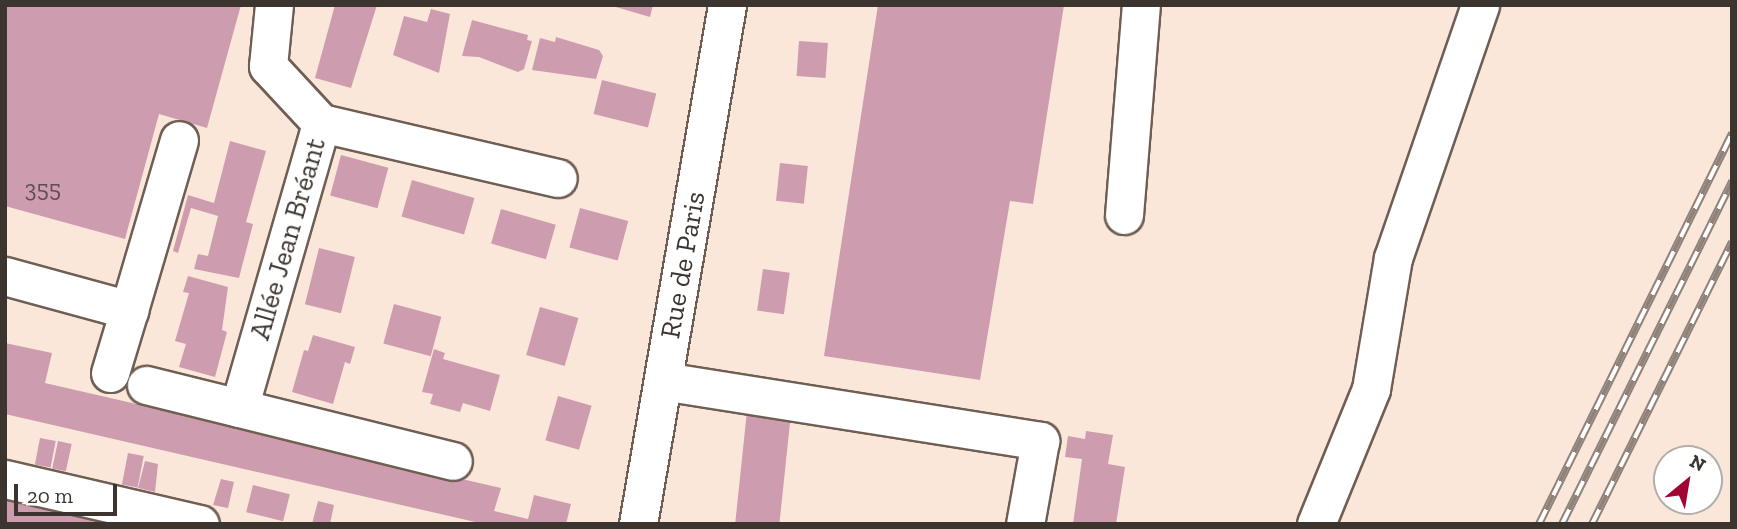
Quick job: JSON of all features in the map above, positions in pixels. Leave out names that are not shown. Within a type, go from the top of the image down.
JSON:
[{"type":"street","name":"Allée Jean Bréant","points":[[239,408],[321,123],[268,66],[274,5]]},
{"type":"street","name":"Rue de Paris","points":[[638,524],[727,5]]},
{"type":"street","points":[[1124,215],[1141,5]]},
{"type":"street","points":[[1316,524],[1371,389],[1393,258],[1480,5]]},
{"type":"street","points":[[321,123],[558,178]]},
{"type":"street","points":[[110,373],[179,141]]},
{"type":"street","points":[[5,276],[129,310]]},
{"type":"street","points":[[663,381],[1040,441],[1025,524]]},
{"type":"street","points":[[146,385],[453,461]]},
{"type":"street","points":[[5,479],[200,524]]},
{"type":"building","points":[[5,5],[241,5],[207,128],[159,114],[125,239],[5,206]]},
{"type":"building","points":[[335,5],[377,5],[351,88],[315,78]]},
{"type":"building","points":[[609,5],[653,5],[650,17]]},
{"type":"building","points":[[878,5],[1064,5],[1033,204],[1010,201],[980,380],[824,356]]},
{"type":"building","points":[[431,9],[450,14],[439,73],[393,55],[404,16],[427,22]]},
{"type":"building","points":[[472,20],[528,35],[527,40],[532,41],[524,69],[518,72],[479,57],[462,56]]},
{"type":"building","points":[[556,37],[599,50],[603,56],[596,79],[532,70],[540,38],[555,42]]},
{"type":"building","points":[[799,41],[828,43],[825,78],[797,76]]},
{"type":"building","points":[[602,80],[656,94],[648,128],[594,114]]},
{"type":"building","points":[[230,141],[266,151],[246,222],[253,224],[239,278],[194,269],[198,254],[208,256],[218,216],[191,208],[178,253],[173,251],[188,195],[214,203]]},
{"type":"building","points":[[341,155],[388,168],[377,208],[330,196]]},
{"type":"building","points":[[780,163],[808,166],[804,204],[776,201]]},
{"type":"building","points":[[412,180],[474,198],[464,234],[402,217]]},
{"type":"building","points":[[580,208],[628,221],[618,261],[569,248]]},
{"type":"building","points":[[501,209],[556,225],[546,259],[491,244]]},
{"type":"building","points":[[319,248],[355,257],[341,313],[305,304]]},
{"type":"building","points":[[763,269],[790,273],[784,314],[757,311]]},
{"type":"building","points":[[188,276],[228,287],[222,330],[227,332],[215,377],[179,367],[186,344],[175,341],[189,293],[183,292]]},
{"type":"building","points":[[394,304],[441,317],[431,356],[383,344]]},
{"type":"building","points":[[540,307],[578,318],[565,366],[526,355]]},
{"type":"building","points":[[313,335],[355,347],[350,364],[345,362],[333,404],[292,392],[304,350],[308,351]]},
{"type":"building","points":[[5,343],[52,353],[45,383],[501,488],[494,511],[528,519],[534,495],[571,504],[566,524],[484,524],[5,414]]},
{"type":"building","points":[[434,349],[445,353],[443,359],[500,375],[490,411],[463,403],[460,412],[430,404],[433,394],[422,392]]},
{"type":"building","points":[[558,396],[592,406],[579,450],[545,440]]},
{"type":"building","points":[[747,411],[791,416],[779,524],[735,524]]},
{"type":"building","points":[[1086,431],[1113,435],[1108,464],[1125,467],[1116,524],[1073,524],[1082,459],[1065,457],[1068,436],[1085,439]]},
{"type":"building","points":[[40,438],[56,441],[51,468],[35,465]]},
{"type":"building","points":[[58,441],[72,444],[66,471],[52,468]]},
{"type":"building","points":[[128,453],[144,456],[138,487],[122,484]]},
{"type":"building","points":[[145,461],[158,464],[155,492],[138,488]]},
{"type":"building","points":[[221,479],[234,482],[228,508],[213,505]]},
{"type":"building","points":[[253,485],[290,494],[283,521],[246,512]]},
{"type":"building","points":[[5,497],[103,520],[102,524],[5,524]]},
{"type":"building","points":[[318,501],[334,505],[330,524],[312,524]]},
{"type":"railway","points":[[1539,524],[1732,133]]},
{"type":"railway","points":[[1562,524],[1732,181]]},
{"type":"railway","points":[[1592,524],[1732,242]]}]
